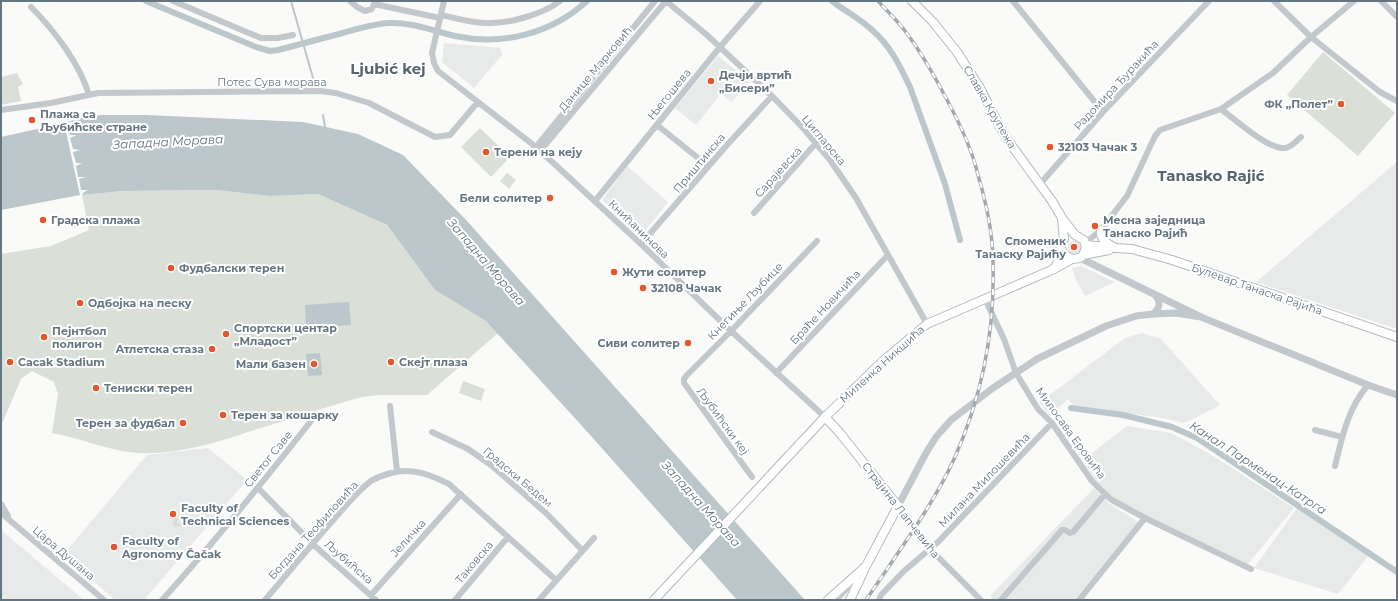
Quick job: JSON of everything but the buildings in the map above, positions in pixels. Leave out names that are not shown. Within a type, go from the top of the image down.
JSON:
[{"type":"main road","name":"Славка Крупежа","points":[[912,1],[943,33],[957,52],[980,88],[1002,130],[1062,218],[1076,235]]},
{"type":"main road","points":[[1054,269],[1059,260],[1064,239],[1062,218]]},
{"type":"main road","points":[[1101,230],[1101,237],[1116,248]]},
{"type":"main road","points":[[1061,248],[1063,254],[1078,257],[1086,248],[1081,237],[1076,235],[1067,236],[1064,239]]},
{"type":"main road","name":"Булевар Танаска Рајића","points":[[1085,244],[1132,249],[1172,260],[1397,336]]},
{"type":"main road","name":"Миленка Никшића","points":[[654,600],[825,417],[884,360],[927,324],[1054,269],[1078,257],[1116,248]]},
{"type":"main road","name":"Страјина Лапчевића","points":[[825,417],[839,432],[898,506]]},
{"type":"main road","points":[[850,600],[856,580],[866,566],[898,506]]},
{"type":"main road","points":[[828,600],[856,580]]},
{"type":"street","points":[[173,1],[261,38],[278,38],[293,35]]},
{"type":"street","points":[[350,1],[365,11],[372,8],[374,2],[477,22],[501,22],[544,11],[553,7],[560,1]]},
{"type":"street","points":[[440,16],[444,1]]},
{"type":"street","name":"Данице Марковић","points":[[538,149],[655,1]]},
{"type":"street","name":"Данице Марковић","points":[[538,149],[666,1]]},
{"type":"street","name":"Цигларска","points":[[666,1],[720,47],[772,96],[830,160],[856,198],[927,324]]},
{"type":"street","name":"Његошева","points":[[596,201],[720,47],[760,1]]},
{"type":"street","name":"Радомира Ђуракића","points":[[1040,184],[1103,112],[1209,1]]},
{"type":"street","points":[[1274,1],[1311,37],[1380,92],[1397,101]]},
{"type":"street","points":[[1085,244],[1101,230],[1127,196],[1155,136],[1160,130],[1221,108],[1272,73],[1311,37],[1354,1]]},
{"type":"street","points":[[1381,1],[1397,17]]},
{"type":"street","points":[[1017,2],[1103,112]]},
{"type":"street","points":[[31,7],[48,24],[64,47],[85,81],[89,94]]},
{"type":"street","name":"Книћанинова","points":[[440,16],[432,53],[434,63],[438,71],[538,149],[596,201],[731,331],[825,417]]},
{"type":"street","name":"Потес Сува морава","points":[[1,110],[51,103],[89,94],[105,93],[320,91],[336,93],[369,103],[436,137],[450,135],[478,103]]},
{"type":"street","name":"Приштинска","points":[[641,244],[708,166],[772,96]]},
{"type":"street","points":[[1221,108],[1245,128],[1281,148],[1290,147],[1301,137]]},
{"type":"street","points":[[657,125],[708,166]]},
{"type":"street","name":"Сарајевска","points":[[754,214],[816,143]]},
{"type":"street","name":"Кнегиње Љубице","points":[[686,375],[731,331],[817,241]]},
{"type":"street","name":"Браће Новичића","points":[[776,373],[888,255]]},
{"type":"street","points":[[1078,257],[1201,317],[1368,385],[1397,395]]},
{"type":"street","points":[[1153,314],[1159,305],[1159,300],[1156,296]]},
{"type":"street","name":"Милосава Еровића","points":[[985,299],[1004,340],[1016,373],[1038,409],[1052,423],[1092,481],[1105,494],[1145,518],[1250,569]]},
{"type":"street","points":[[898,506],[926,453],[936,437],[951,420],[993,388],[1037,359],[1106,326],[1136,316],[1176,314],[1201,317]]},
{"type":"street","name":"Љубићски кеј","points":[[686,375],[684,383],[752,477]]},
{"type":"street","points":[[1335,466],[1342,437],[1351,410],[1368,385]]},
{"type":"street","points":[[390,406],[397,471]]},
{"type":"street","name":"Светог Саве","points":[[162,600],[258,488],[311,421]]},
{"type":"street","name":"Милана Милошевића","points":[[879,600],[881,595],[904,571],[938,542],[1052,423]]},
{"type":"street","points":[[1315,430],[1342,437]]},
{"type":"street","name":"Градски Бедем","points":[[432,432],[468,449],[491,466],[547,514],[582,550]]},
{"type":"street","name":"Богдана Теофиловића","points":[[265,600],[361,489],[371,481],[397,471],[424,473],[449,484],[556,580]]},
{"type":"street","name":"Љубићска","points":[[258,488],[313,543],[376,600]]},
{"type":"street","name":"Јеличка","points":[[370,595],[460,494]]},
{"type":"street","points":[[1001,600],[1062,530],[1070,533],[1073,532],[1105,494]]},
{"type":"street","name":"Цара Душана","points":[[1,504],[11,520]]},
{"type":"street","name":"Страјина Лапчевића","points":[[898,506],[930,549],[981,600]]},
{"type":"street","name":"Цара Душана","points":[[1,513],[104,600]]},
{"type":"street","points":[[1079,600],[1145,518]]},
{"type":"street","name":"Таковска","points":[[455,600],[508,537]]},
{"type":"street","points":[[539,600],[594,538]]},
{"type":"street","points":[[837,600],[856,580]]},
{"type":"shaded area","points":[[444,43],[500,48],[502,55],[474,88],[442,62]]},
{"type":"shaded area","name":"ФК „Полет”","points":[[1323,52],[1395,113],[1358,156],[1287,95]]},
{"type":"shaded area","points":[[718,56],[749,81],[732,102],[721,94],[696,125],[675,108]]},
{"type":"shaded area","points":[[17,73],[23,84],[18,87],[21,101],[1,105],[1,77]]},
{"type":"shaded area","name":"Терени на кеју","points":[[480,128],[510,157],[491,177],[461,147]]},
{"type":"shaded area","points":[[1397,162],[1397,329],[1256,282]]},
{"type":"shaded area","points":[[627,166],[668,202],[641,236],[602,200]]},
{"type":"shaded area","points":[[507,173],[516,180],[509,189],[500,181]]},
{"type":"shaded area","name":"Спортски центар „Младост”","points":[[217,190],[270,196],[318,194],[387,225],[435,290],[486,321],[498,333],[427,395],[379,395],[362,397],[224,440],[181,450],[153,453],[127,452],[52,433],[58,394],[54,382],[32,371],[21,379],[1,426],[1,254],[51,246],[89,230],[82,195],[122,191]]},
{"type":"shaded area","points":[[1072,241],[1076,241],[1080,247],[1076,253],[1072,253],[1068,249],[1068,245]]},
{"type":"shaded area","points":[[1081,266],[1115,282],[1085,296],[1076,280],[1072,268]]},
{"type":"shaded area","points":[[1142,333],[1161,339],[1220,405],[1185,423],[1163,418],[1074,406],[1068,399],[1050,416],[1039,402],[1125,338]]},
{"type":"shaded area","points":[[463,381],[485,389],[481,401],[459,393]]},
{"type":"shaded area","points":[[1127,426],[1171,433],[1210,454],[1294,508],[1248,564],[1148,517],[1110,496],[1095,479],[1083,460]]},
{"type":"shaded area","points":[[208,448],[247,480],[144,600],[115,600],[63,555],[147,455]]},
{"type":"shaded area","points":[[1094,488],[1110,504],[1138,522],[1074,600],[992,600],[991,595]]},
{"type":"shaded area","points":[[1297,508],[1368,556],[1338,594],[1254,568]]},
{"type":"shaded area","points":[[176,516],[179,524],[202,523],[205,518],[209,518],[204,524],[175,527],[173,526],[173,517]]},
{"type":"shaded area","points":[[1,530],[84,600],[1,600]]},
{"type":"water","name":"Западна Морава","points":[[102,115],[146,115],[303,122],[358,134],[403,155],[467,221],[805,600],[737,600],[583,427],[486,321],[435,290],[387,225],[318,194],[270,196],[217,190],[122,191],[82,195],[88,190],[81,190],[79,179],[86,177],[78,177],[76,166],[82,163],[76,163],[73,152],[80,150],[73,149],[70,138],[77,135],[70,135],[68,125],[74,122],[67,122],[84,117]]},
{"type":"water","points":[[64,123],[80,195],[1,210],[1,137]]},
{"type":"water","points":[[349,302],[351,325],[306,328],[305,305]]},
{"type":"water","name":"Мали базен","points":[[320,353],[322,375],[308,376],[306,354]]},
{"type":"waterway","name":"Канал Парменац-Катрга","points":[[146,1],[256,47],[270,51],[376,24],[389,23],[414,25],[455,36],[473,39],[508,38],[525,35],[558,22],[587,1]]},
{"type":"waterway","name":"Канал Парменац-Катрга","points":[[291,1],[315,85]]},
{"type":"waterway","name":"Канал Парменац-Катрга","points":[[832,1],[863,22],[878,36],[884,42],[898,64],[910,87],[945,184],[960,240]]},
{"type":"waterway","points":[[323,115],[325,128]]},
{"type":"waterway","name":"Канал Парменац-Катрга","points":[[1071,408],[1123,415],[1172,427],[1197,438],[1397,572]]},
{"type":"railway","points":[[866,600],[914,530],[936,494],[955,457],[973,410],[985,362],[992,313],[993,288],[992,241],[981,185],[969,146],[951,107],[922,55],[902,27],[878,1]]},
{"type":"place","name":"Дечји вртић „Бисери”","points":[[711,81]]},
{"type":"place","name":"ФК „Полет”","points":[[1341,104]]},
{"type":"place","name":"Плажа са Љубићске стране","points":[[32,120]]},
{"type":"place","name":"32103 Чачак 3","points":[[1050,147]]},
{"type":"place","name":"Терени на кеју","points":[[486,152]]},
{"type":"place","name":"Бели солитер","points":[[550,198]]},
{"type":"place","name":"Градска плажа","points":[[43,220]]},
{"type":"place","name":"Месна заједница Танаско Рајић","points":[[1095,226]]},
{"type":"place","name":"Споменик Танаску Рајићу","points":[[1074,247]]},
{"type":"place","name":"Фудбалски терен","points":[[171,268]]},
{"type":"place","name":"Жути солитер","points":[[614,272]]},
{"type":"place","name":"32108 Чачак","points":[[643,288]]},
{"type":"place","name":"Одбојка на песку","points":[[80,303]]},
{"type":"place","name":"Спортски центар „Младост”","points":[[226,334]]},
{"type":"place","name":"Пејнтбол полигон","points":[[44,337]]},
{"type":"place","name":"Сиви солитер","points":[[688,343]]},
{"type":"place","name":"Атлетска стаза","points":[[212,349]]},
{"type":"place","name":"Cacak Stadium","points":[[10,362]]},
{"type":"place","name":"Скејт плаза","points":[[391,362]]},
{"type":"place","name":"Мали базен","points":[[314,364]]},
{"type":"place","name":"Тениски терен","points":[[96,388]]},
{"type":"place","name":"Терен за кошарку","points":[[223,415]]},
{"type":"place","name":"Терен за фудбал","points":[[183,423]]},
{"type":"place","name":"Faculty of Technical Sciences","points":[[173,514]]},
{"type":"place","name":"Faculty of Agronomy Čačak","points":[[114,547]]},
{"type":"district","name":"Ljubić kej","points":[[388,69]]},
{"type":"district","name":"Tanasko Rajić","points":[[1211,176]]}]
